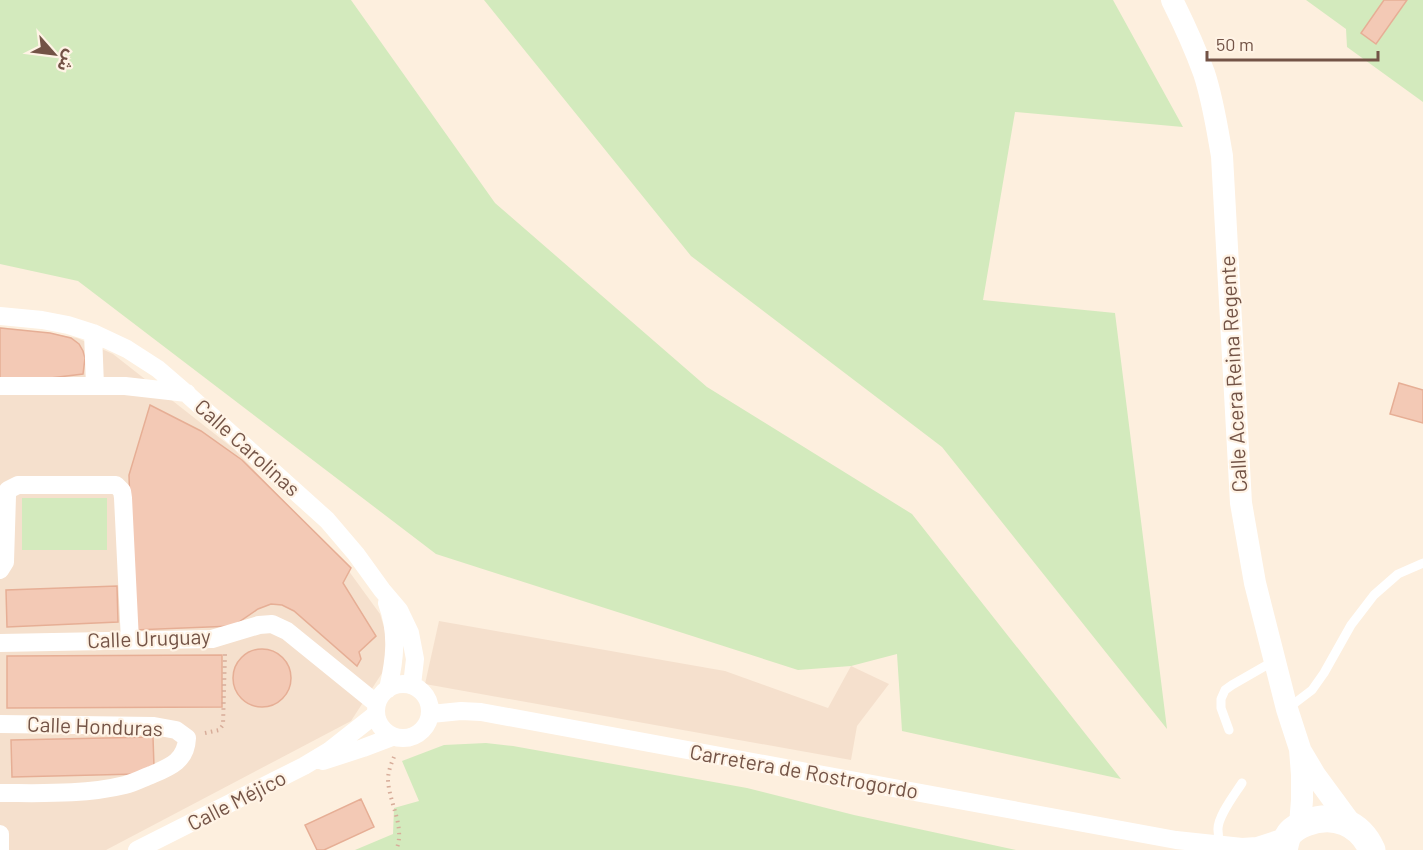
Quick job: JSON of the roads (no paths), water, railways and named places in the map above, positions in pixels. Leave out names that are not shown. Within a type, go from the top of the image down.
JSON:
[{"type":"main road","points":[[1290,837],[1317,819],[1334,819],[1351,824],[1378,848]]},
{"type":"street","name":"Calle Acera Reina Regente","points":[[1172,0],[1204,73],[1215,114],[1222,156],[1241,503],[1255,583],[1287,709],[1300,749]]},
{"type":"street","points":[[0,316],[42,320],[93,333],[127,349],[158,369],[187,394]]},
{"type":"street","points":[[93,333],[95,386]]},
{"type":"street","name":"Calle Carolinas","points":[[0,386],[125,386],[187,394],[327,520],[357,554],[399,610],[410,633],[415,659],[412,685]]},
{"type":"street","points":[[0,570],[5,562],[7,496],[8,490],[12,487],[18,485],[116,485],[122,491],[123,498],[130,640]]},
{"type":"street","name":"Calle Carolinas","points":[[382,590],[391,614],[395,639],[394,664],[388,688]]},
{"type":"street","name":"Calle Uruguay","points":[[0,643],[212,639],[259,625],[272,624],[287,631],[376,709]]},
{"type":"street","points":[[400,684],[412,685],[423,691],[430,701],[431,714],[427,726],[418,735],[399,738],[384,731],[378,723],[376,709],[381,696],[388,688],[400,684]]},
{"type":"street","name":"Calle Méjico","points":[[137,850],[304,766],[329,751],[376,709]]},
{"type":"street","name":"Carretera de Rostrogordo","points":[[431,714],[481,712],[1214,847]]},
{"type":"street","name":"Calle Honduras","points":[[0,724],[154,726],[176,730],[187,738],[187,749],[179,759],[165,769],[127,785],[74,793],[0,793]]},
{"type":"street","name":"Calle Méjico","points":[[304,766],[399,738]]},
{"type":"street","points":[[1300,749],[1315,775],[1351,824]]},
{"type":"street","points":[[1214,847],[1257,846],[1290,837],[1302,791],[1300,749]]},
{"type":"street","points":[[0,834],[0,850]]},
{"type":"lane","points":[[1287,709],[1312,690],[1351,625],[1374,595],[1398,574],[1423,563]]},
{"type":"lane","points":[[1229,730],[1221,708],[1221,699],[1225,690],[1275,660]]},
{"type":"lane","points":[[1214,847],[1221,817],[1242,783]]}]
